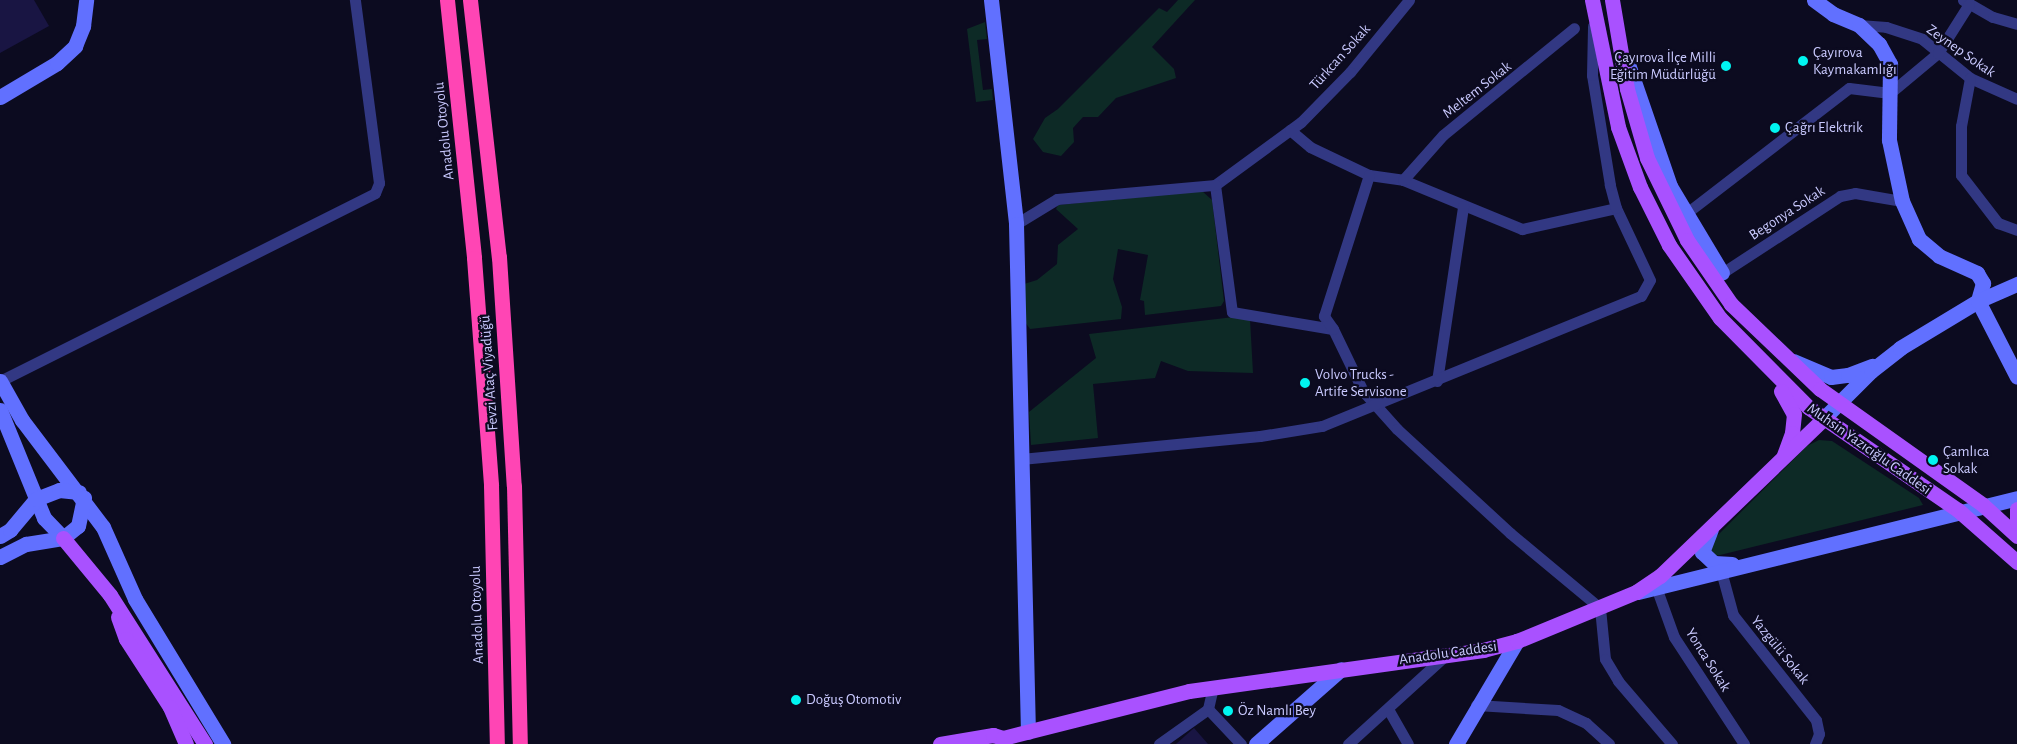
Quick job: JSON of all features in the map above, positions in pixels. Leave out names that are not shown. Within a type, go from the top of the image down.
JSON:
[{"type":"highway","name":"Anadolu Otoyolu","points":[[447,0],[474,258]]},
{"type":"highway","name":"Fevzi Ataç Viyadüğü","points":[[470,0],[498,257],[514,486],[520,744]]},
{"type":"highway","name":"Fevzi Ataç Viyadüğü","points":[[474,258],[491,485]]},
{"type":"highway","name":"Anadolu Otoyolu","points":[[491,485],[497,744]]},
{"type":"highway","points":[[489,744],[496,664]]},
{"type":"main road","name":"Muhsin Yazıcığlu Caddesi","points":[[1612,0],[1627,89],[1658,186],[1687,240],[1726,297],[1782,356],[1839,403],[1983,505],[2017,536]]},
{"type":"main road","name":"Muhsin Yazıcığlu Caddesi","points":[[1593,4],[1618,127],[1640,187],[1687,274],[1733,334],[1823,419],[1958,510],[1989,534],[2017,562]]},
{"type":"main road","points":[[1733,334],[1792,407],[1794,426],[1782,459]]},
{"type":"main road","name":"Anadolu Caddesi","points":[[940,744],[992,735],[1012,738],[1212,687],[1447,654],[1517,641],[1636,592],[1712,528],[1823,419]]},
{"type":"main road","points":[[2017,509],[2017,523]]},
{"type":"main road","points":[[63,538],[110,595],[205,744]]},
{"type":"main road","points":[[110,595],[126,638],[170,707],[186,744]]},
{"type":"street","points":[[0,97],[57,63],[76,46],[84,26],[86,0]]},
{"type":"street","points":[[223,744],[135,598],[103,527],[82,495],[22,420],[0,381],[375,193],[379,183],[354,0]]},
{"type":"street","points":[[991,0],[1016,224],[1021,459],[1012,738]]},
{"type":"street","name":"Türkcan Sokak","points":[[1215,185],[1290,130],[1350,72],[1409,0]]},
{"type":"street","points":[[1814,0],[1832,14],[1859,25],[1880,44],[1890,64],[1889,140],[1902,202],[1920,239],[1939,256],[1976,273],[1983,283],[1978,301],[2017,378]]},
{"type":"street","points":[[1684,215],[1849,88],[1890,93],[1938,53],[1966,2],[1993,17],[2017,24]]},
{"type":"street","points":[[1021,459],[1260,436],[1322,426],[1641,296],[1650,280],[1616,208],[1592,75],[1593,4]]},
{"type":"street","name":"Muhsin Yazıcığlu Caddesi","points":[[1616,21],[1658,159],[1684,215],[1722,273]]},
{"type":"street","name":"Zeynep Sokak","points":[[1859,25],[1886,26],[1922,39],[1970,78],[2017,99]]},
{"type":"street","name":"Meltem Sokak","points":[[1403,180],[1443,135],[1574,28]]},
{"type":"street","points":[[1970,78],[1961,126],[1961,176],[1998,223],[2017,230]]},
{"type":"street","points":[[1290,130],[1310,146],[1369,174],[1403,180],[1522,229],[1616,208]]},
{"type":"street","points":[[1369,174],[1324,316],[1333,329],[1363,391],[1397,429],[1510,533],[1600,608],[1605,660],[1618,681],[1672,744]]},
{"type":"street","points":[[1016,224],[1057,199],[1215,185],[1232,312],[1333,329]]},
{"type":"street","name":"Begonya Sokak","points":[[1722,273],[1840,196],[1855,193],[1902,202]]},
{"type":"street","points":[[1437,380],[1463,206]]},
{"type":"street","points":[[1782,356],[1831,377],[1856,373],[1882,361],[1978,301],[2017,284]]},
{"type":"street","points":[[1956,314],[1977,311],[1990,323]]},
{"type":"street","points":[[1823,419],[1882,361]]},
{"type":"street","points":[[0,410],[44,518],[63,538]]},
{"type":"street","points":[[0,536],[10,530],[36,499],[59,490],[82,495]]},
{"type":"street","points":[[0,557],[26,544],[63,538],[78,526],[82,495]]},
{"type":"street","points":[[1636,592],[1958,510],[2017,498]]},
{"type":"street","points":[[1924,519],[1958,520],[1989,534]]},
{"type":"street","points":[[1712,528],[1702,547],[1705,557],[1722,565],[1747,564]]},
{"type":"street","name":"Yazgülü Sokak","points":[[1721,570],[1733,615],[1816,720],[1819,734],[1815,744]]},
{"type":"street","name":"Yonca Sokak","points":[[1656,587],[1674,637],[1744,744]]},
{"type":"street","points":[[1454,743],[1517,641]]},
{"type":"street","points":[[1348,744],[1447,654]]},
{"type":"street","points":[[1256,744],[1341,668]]},
{"type":"street","points":[[1159,744],[1208,709],[1212,687]]},
{"type":"street","points":[[1476,705],[1558,710],[1586,722],[1609,744]]},
{"type":"street","points":[[1208,709],[1241,744]]},
{"type":"street","points":[[1388,709],[1408,744]]},
{"type":"green space","points":[[1178,0],[1195,0],[1152,47],[1174,69],[1176,78],[1116,98],[1098,117],[1083,117],[1073,128],[1074,142],[1061,156],[1043,152],[1033,139],[1045,118],[1058,109],[1159,8],[1167,12]]},
{"type":"green space","points":[[985,22],[987,39],[977,40],[983,90],[992,89],[993,100],[976,102],[967,29]]},
{"type":"green space","points":[[1202,191],[1212,200],[1224,301],[1221,306],[1145,315],[1144,301],[1140,300],[1148,255],[1118,249],[1113,279],[1122,307],[1121,319],[1030,329],[1025,322],[1024,284],[1037,280],[1057,264],[1058,245],[1078,229],[1056,209],[1058,205]]},
{"type":"green space","points":[[1234,317],[1250,319],[1253,373],[1188,371],[1161,361],[1155,378],[1093,384],[1098,438],[1031,445],[1029,412],[1096,358],[1089,334]]},
{"type":"green space","points":[[1819,440],[1832,441],[1919,498],[1923,505],[1716,556],[1710,553],[1710,543],[1807,446]]},
{"type":"building","points":[[0,0],[34,0],[49,26],[0,53]]},
{"type":"building","points":[[1194,728],[1208,744],[1176,744]]},
{"type":"place","name":"Çayırova Kaymakamlığı","points":[[1803,61]]},
{"type":"place","name":"Çayırova İlçe Milli Eğitim Müdürlüğü","points":[[1726,66]]},
{"type":"place","name":"Çağrı Elektrik","points":[[1775,128]]},
{"type":"place","name":"Volvo Trucks - Artife Servisone","points":[[1305,383]]},
{"type":"place","name":"Çamlıca Sokak","points":[[1933,460]]},
{"type":"place","name":"Doğuş Otomotiv","points":[[796,700]]},
{"type":"place","name":"Öz Namlı Bey","points":[[1228,711]]}]
